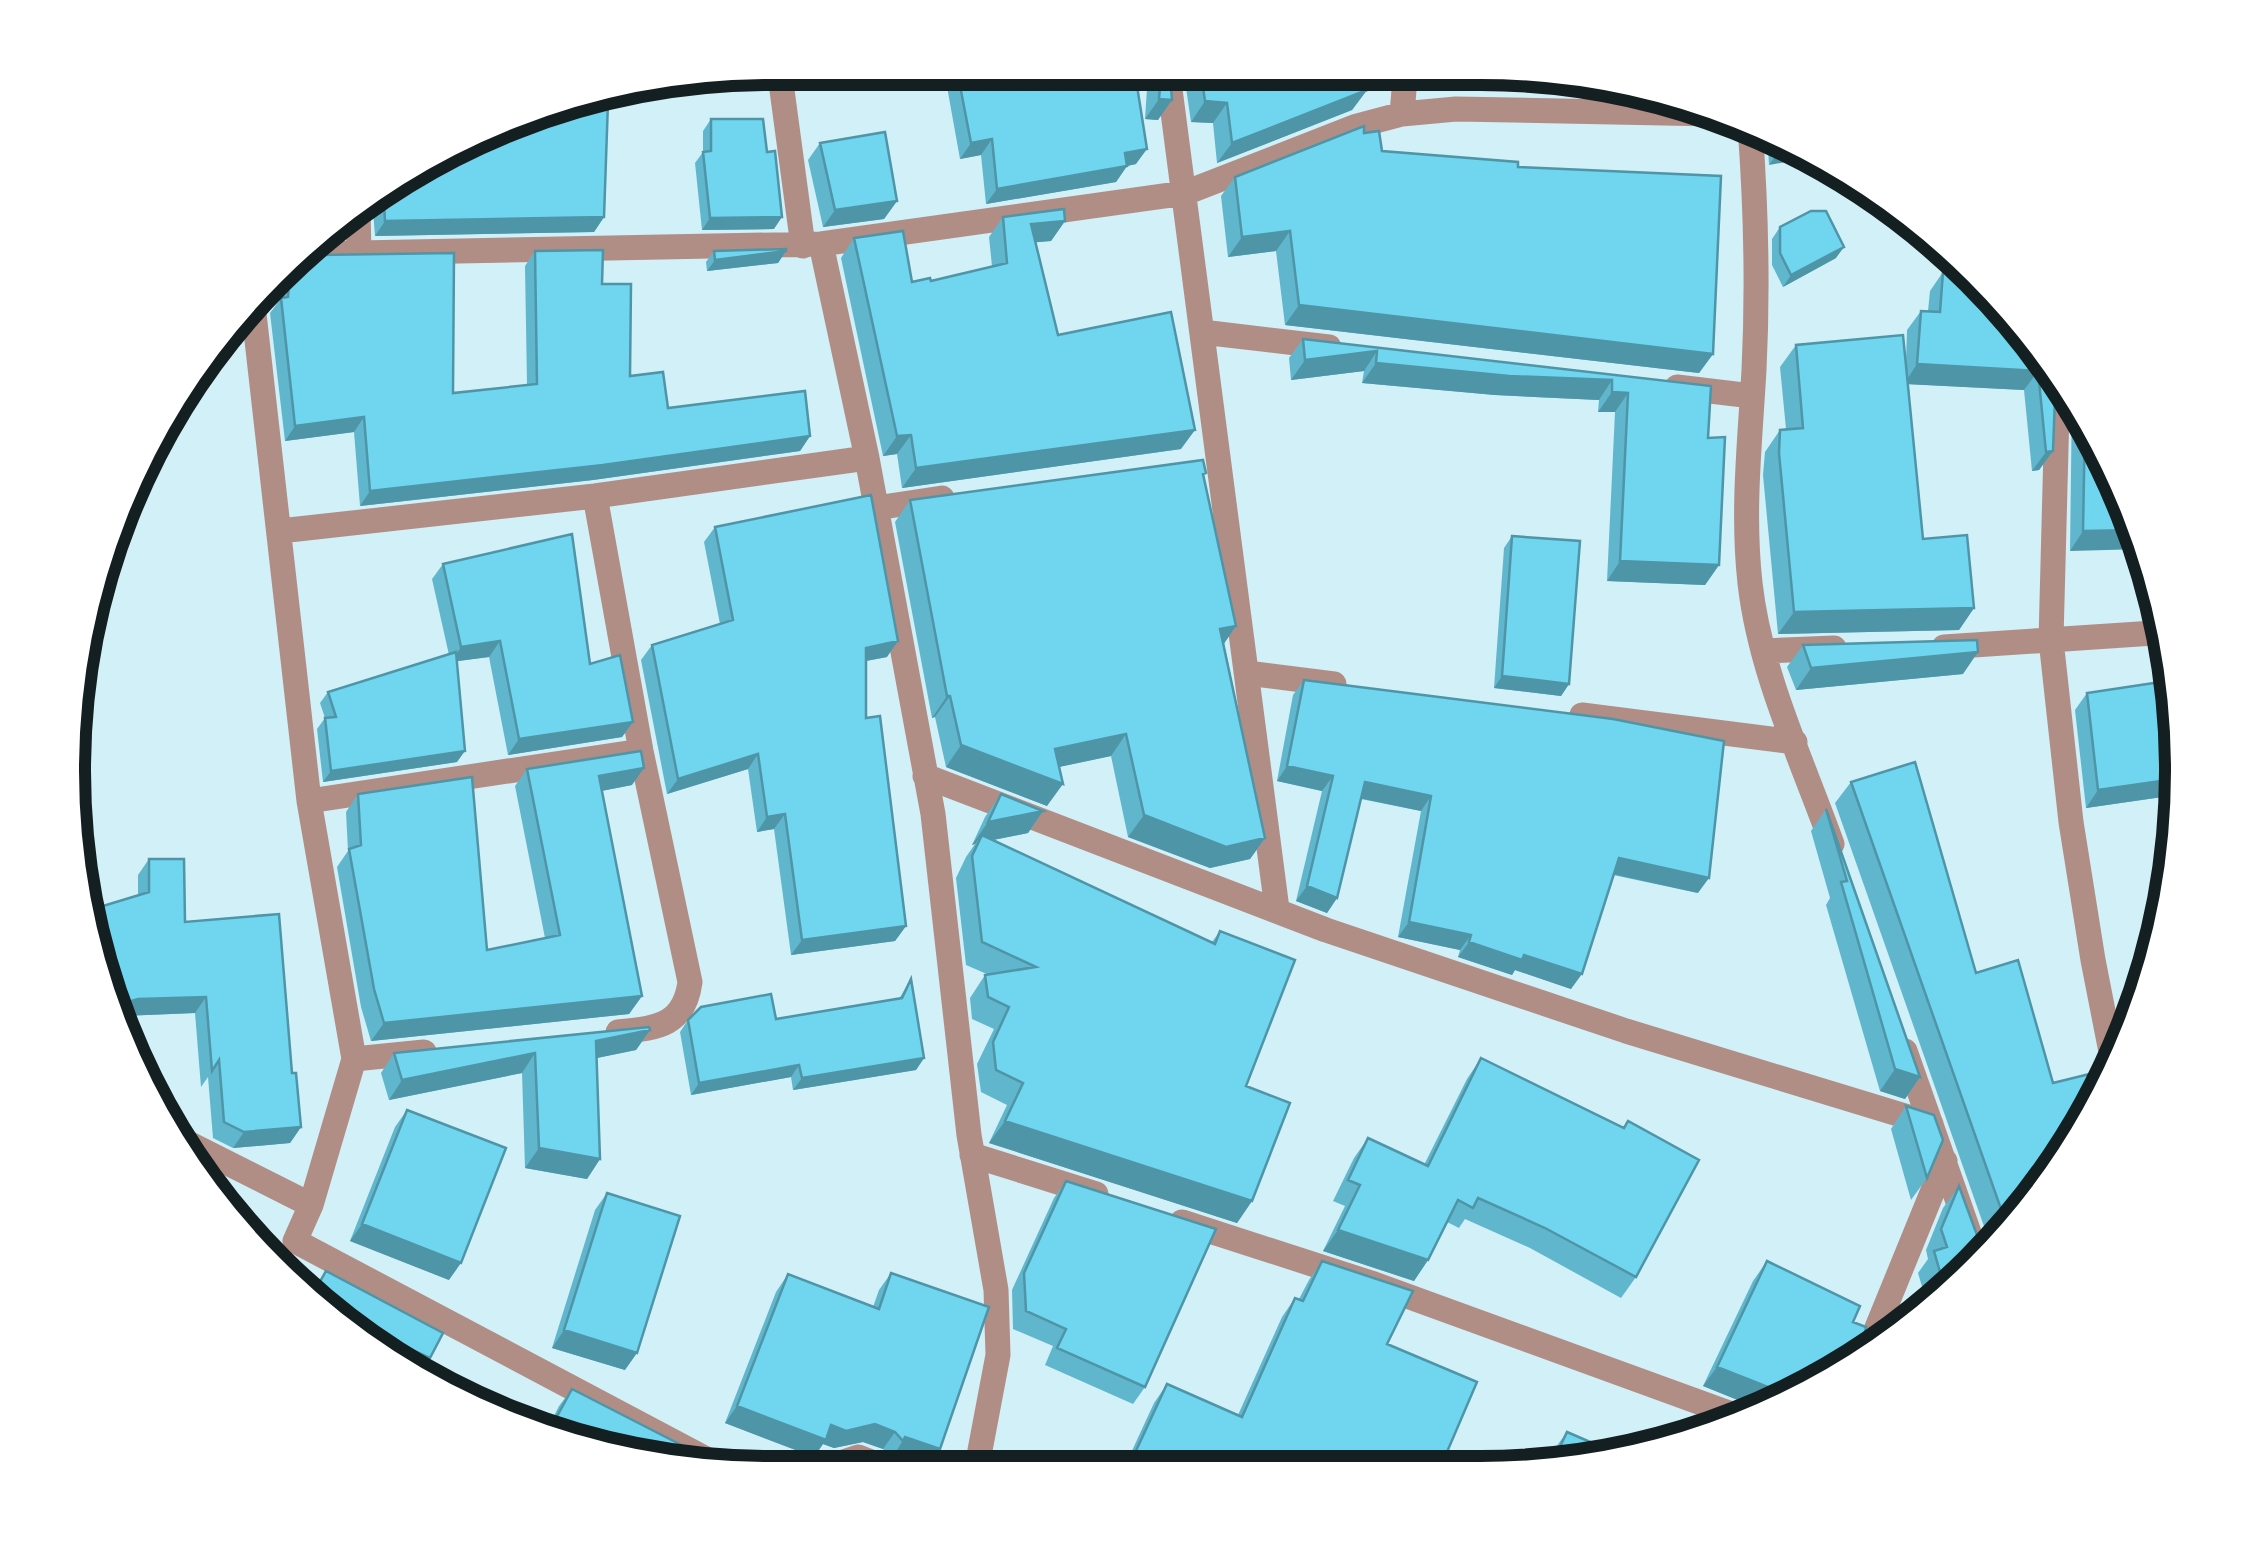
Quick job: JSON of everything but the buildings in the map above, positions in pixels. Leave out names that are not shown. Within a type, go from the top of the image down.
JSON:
[{"type":"street","points":[[783,85],[812,245],[867,458],[933,814],[972,1155],[992,1266],[998,1329],[997,1368],[979,1456]]},
{"type":"street","points":[[1170,85],[1202,332],[1210,462],[1247,674],[1278,909]]},
{"type":"street","points":[[1402,114],[1404,85]]},
{"type":"street","points":[[320,254],[812,245],[1185,193],[1357,126],[1402,114],[1456,109],[1674,113]]},
{"type":"street","points":[[1751,141],[1756,207],[1746,489],[1750,585],[1763,650],[1840,869]]},
{"type":"street","points":[[358,223],[359,254]]},
{"type":"street","points":[[255,319],[309,802],[354,1059],[295,1242],[691,1451]]},
{"type":"street","points":[[1202,332],[1359,350]]},
{"type":"street","points":[[1654,384],[1752,396]]},
{"type":"street","points":[[2057,403],[2051,640],[2071,822],[2109,1042]]},
{"type":"street","points":[[280,531],[595,496],[867,458]]},
{"type":"street","points":[[876,508],[970,493]]},
{"type":"street","points":[[595,496],[641,751],[689,970],[688,996],[675,1016],[656,1028],[599,1034]]},
{"type":"street","points":[[1927,647],[2151,633]]},
{"type":"street","points":[[1763,650],[1857,647]]},
{"type":"street","points":[[1247,674],[1364,688]]},
{"type":"street","points":[[1560,712],[1795,742]]},
{"type":"street","points":[[309,802],[641,751]]},
{"type":"street","points":[[925,776],[1326,930],[1608,1025],[1931,1124]]},
{"type":"street","points":[[1899,1033],[1974,1245]]},
{"type":"street","points":[[354,1059],[448,1049]]},
{"type":"street","points":[[200,1149],[310,1204]]},
{"type":"street","points":[[972,1155],[1118,1202]]},
{"type":"street","points":[[1878,1327],[1945,1161]]},
{"type":"street","points":[[1155,1214],[1374,1284],[1723,1411]]}]
